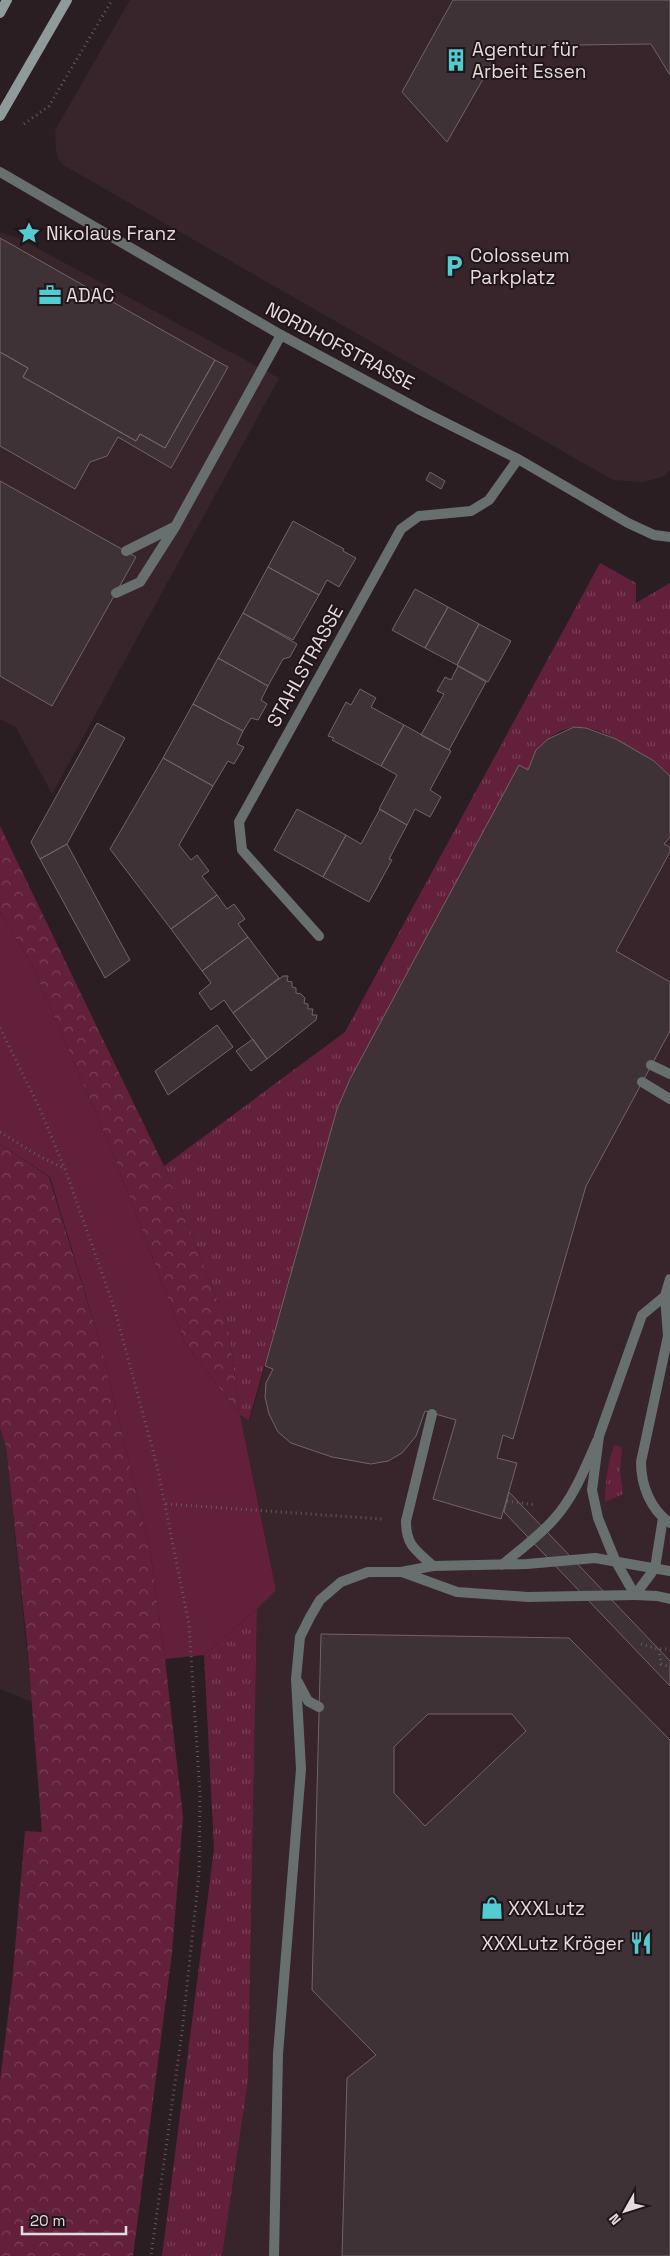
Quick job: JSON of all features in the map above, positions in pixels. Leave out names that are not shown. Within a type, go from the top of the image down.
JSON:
[{"type":"main road","points":[[0,12],[7,0]]},
{"type":"main road","points":[[0,116],[67,0]]},
{"type":"street","name":"NORDHOFSTRASSE","points":[[0,172],[281,335],[422,411],[518,459],[628,523],[654,535],[670,538]]},
{"type":"street","points":[[116,593],[140,582],[175,527],[281,335]]},
{"type":"street","name":"STAHLSTRASSE","points":[[319,936],[242,850],[239,822],[402,528],[419,516],[471,511],[489,500],[518,459]]},
{"type":"street","points":[[126,551],[175,527]]},
{"type":"street","points":[[651,1065],[670,1074]]},
{"type":"street","points":[[642,1082],[670,1099]]},
{"type":"street","points":[[635,1595],[655,1568],[666,1520],[648,1495],[641,1480],[640,1462],[668,1336],[670,1279]]},
{"type":"street","points":[[502,1565],[527,1545],[555,1518],[577,1484],[599,1436],[642,1315],[668,1297]]},
{"type":"street","points":[[432,1414],[406,1521],[406,1536],[413,1547],[433,1566]]},
{"type":"street","points":[[599,1436],[592,1490],[598,1518],[615,1560],[635,1595]]},
{"type":"street","points":[[274,2256],[278,2054],[301,1769],[296,1679],[300,1637],[320,1600],[341,1582],[368,1572],[401,1572],[433,1566],[527,1564],[576,1558],[615,1560],[670,1571]]},
{"type":"street","points":[[401,1572],[456,1592],[528,1597],[635,1595],[657,1596],[670,1599]]},
{"type":"street","points":[[296,1679],[308,1701],[319,1707]]},
{"type":"path","points":[[49,106],[112,0]]},
{"type":"path","points":[[0,1028],[39,1107],[66,1169],[115,1310],[166,1504],[189,1624],[200,1794],[199,1874],[182,2032],[151,2256]]},
{"type":"path","points":[[0,1132],[37,1156],[66,1169]]},
{"type":"path","points":[[507,1501],[542,1506]]},
{"type":"path","points":[[166,1504],[406,1521]]},
{"type":"path","points":[[641,1644],[659,1649],[670,1649]]},
{"type":"path","points":[[659,1649],[661,1664],[670,1667]]},
{"type":"shaded area","name":"Colosseum Parkplatz","points":[[130,0],[670,0],[670,470],[665,476],[643,482],[613,480],[63,165],[58,159],[55,131]]},
{"type":"shaded area","points":[[0,232],[20,239],[279,378],[52,794],[16,727],[0,719]]},
{"type":"shaded area","points":[[574,727],[586,728],[616,739],[654,761],[670,776],[670,2256],[222,2256],[248,2081],[257,1609],[276,1589],[240,1415],[250,1420],[337,1109],[350,1079],[519,765],[528,769],[536,750],[548,739]]},
{"type":"shaded area","points":[[0,1428],[6,1447],[32,1702],[0,1689]]},
{"type":"green space","points":[[600,563],[636,583],[636,603],[670,583],[670,776],[641,753],[604,733],[594,729],[578,727],[559,732],[550,737],[536,752],[528,770],[519,765],[350,1079],[337,1109],[249,1420],[240,1415],[228,1326],[164,1166],[345,1032]]},
{"type":"green space","points":[[0,826],[164,1166],[228,1326],[240,1415],[185,1343],[112,1151],[32,965],[0,912]]},
{"type":"green space","points":[[0,912],[32,965],[112,1151],[185,1343],[240,1415],[276,1590],[204,1655],[165,1659],[150,1550],[102,1349],[50,1177],[0,1144]]},
{"type":"green space","points":[[0,1144],[49,1177],[102,1349],[150,1550],[165,1659],[183,1817],[172,1953],[133,2256],[0,2256],[0,2081],[12,1984],[25,1831],[42,1832],[27,1643],[6,1447],[0,1428]]},
{"type":"green space","points":[[615,1445],[622,1448],[620,1471],[623,1494],[605,1502],[606,1481]]},
{"type":"green space","points":[[257,1609],[248,2081],[222,2256],[162,2256],[214,1849],[204,1655]]},
{"type":"building","name":"Agentur für Arbeit Essen","points":[[453,0],[670,0],[670,75],[651,44],[502,46],[447,142],[402,92]]},
{"type":"building","name":"ADAC","points":[[0,238],[215,360],[165,448],[140,434],[136,441],[23,377],[28,368],[0,352]]},
{"type":"building","points":[[0,352],[28,368],[23,377],[136,441],[140,434],[165,448],[215,360],[228,367],[171,468],[118,437],[107,456],[90,462],[75,489],[0,446]]},
{"type":"building","points":[[430,472],[445,481],[441,489],[426,480]]},
{"type":"building","points":[[0,481],[136,557],[52,706],[0,676]]},
{"type":"building","points":[[293,521],[344,549],[343,551],[356,558],[339,587],[327,580],[319,595],[268,567]]},
{"type":"building","points":[[268,567],[319,595],[293,640],[243,613]]},
{"type":"building","points":[[415,589],[448,607],[425,648],[392,630]]},
{"type":"building","points":[[448,607],[479,624],[457,665],[425,648]]},
{"type":"building","points":[[243,613],[297,644],[290,657],[283,659],[268,686],[218,658]]},
{"type":"building","points":[[479,624],[511,641],[488,682],[457,665]]},
{"type":"building","points":[[218,658],[268,686],[261,700],[267,704],[258,720],[251,718],[243,731],[193,704]]},
{"type":"building","points":[[458,666],[486,682],[449,750],[421,735],[444,694],[437,691],[445,677],[451,680]]},
{"type":"building","points":[[360,689],[376,698],[371,707],[404,725],[381,766],[332,740],[334,738],[328,736],[346,702],[351,705]]},
{"type":"building","points":[[193,704],[243,731],[237,744],[244,747],[234,764],[228,761],[213,786],[163,758]]},
{"type":"building","points":[[97,723],[125,738],[67,844],[40,859],[31,842]]},
{"type":"building","points":[[404,725],[451,751],[430,790],[441,797],[430,817],[415,809],[407,825],[379,809],[397,775],[381,766]]},
{"type":"building","points":[[574,727],[586,728],[616,739],[654,761],[670,776],[670,837],[664,844],[670,847],[670,852],[616,951],[670,982],[670,1031],[586,1186],[513,1439],[503,1435],[497,1458],[517,1463],[501,1519],[433,1499],[456,1420],[425,1411],[416,1436],[402,1453],[388,1461],[371,1464],[332,1457],[291,1443],[278,1432],[269,1414],[265,1397],[266,1383],[273,1369],[265,1366],[337,1109],[350,1079],[519,765],[528,770],[536,750],[548,739]]},
{"type":"building","points":[[163,758],[213,786],[179,845],[191,860],[197,855],[209,871],[202,876],[217,895],[171,929],[110,849]]},
{"type":"building","points":[[297,809],[346,835],[323,877],[274,850]]},
{"type":"building","points":[[380,809],[407,825],[389,859],[392,860],[369,902],[323,877],[346,835],[361,844]]},
{"type":"building","points":[[67,844],[130,960],[105,978],[40,859]]},
{"type":"building","points":[[217,895],[227,909],[234,904],[245,919],[238,924],[248,937],[202,971],[171,929]]},
{"type":"building","points":[[248,937],[279,978],[233,1013],[224,1000],[211,1010],[199,993],[211,983],[202,971]]},
{"type":"building","points":[[283,976],[288,976],[287,981],[292,982],[292,987],[296,988],[296,993],[301,994],[305,998],[304,1003],[308,1004],[308,1009],[313,1009],[312,1015],[317,1015],[316,1020],[267,1059],[233,1013]]},
{"type":"building","points":[[217,1025],[233,1047],[168,1095],[155,1071]]},
{"type":"building","points":[[253,1039],[267,1059],[251,1071],[236,1051]]},
{"type":"building","points":[[509,1492],[670,1661],[670,1686],[504,1512]]},
{"type":"building","name":"XXXLutz","points":[[321,1634],[569,1638],[670,1740],[670,2256],[342,2256],[347,2078],[376,2055],[312,1990]],"holes":[[[428,1714],[512,1714],[526,1731],[425,1826],[394,1793],[394,1747]]]},
{"type":"place","name":"Agentur für Arbeit Essen","points":[[456,60]]},
{"type":"place","name":"Nikolaus Franz","points":[[29,233]]},
{"type":"place","name":"Colosseum Parkplatz","points":[[454,266]]},
{"type":"place","name":"ADAC","points":[[50,295]]},
{"type":"place","name":"XXXLutz","points":[[492,1908]]},
{"type":"place","name":"XXXLutz Kröger","points":[[641,1943]]}]
